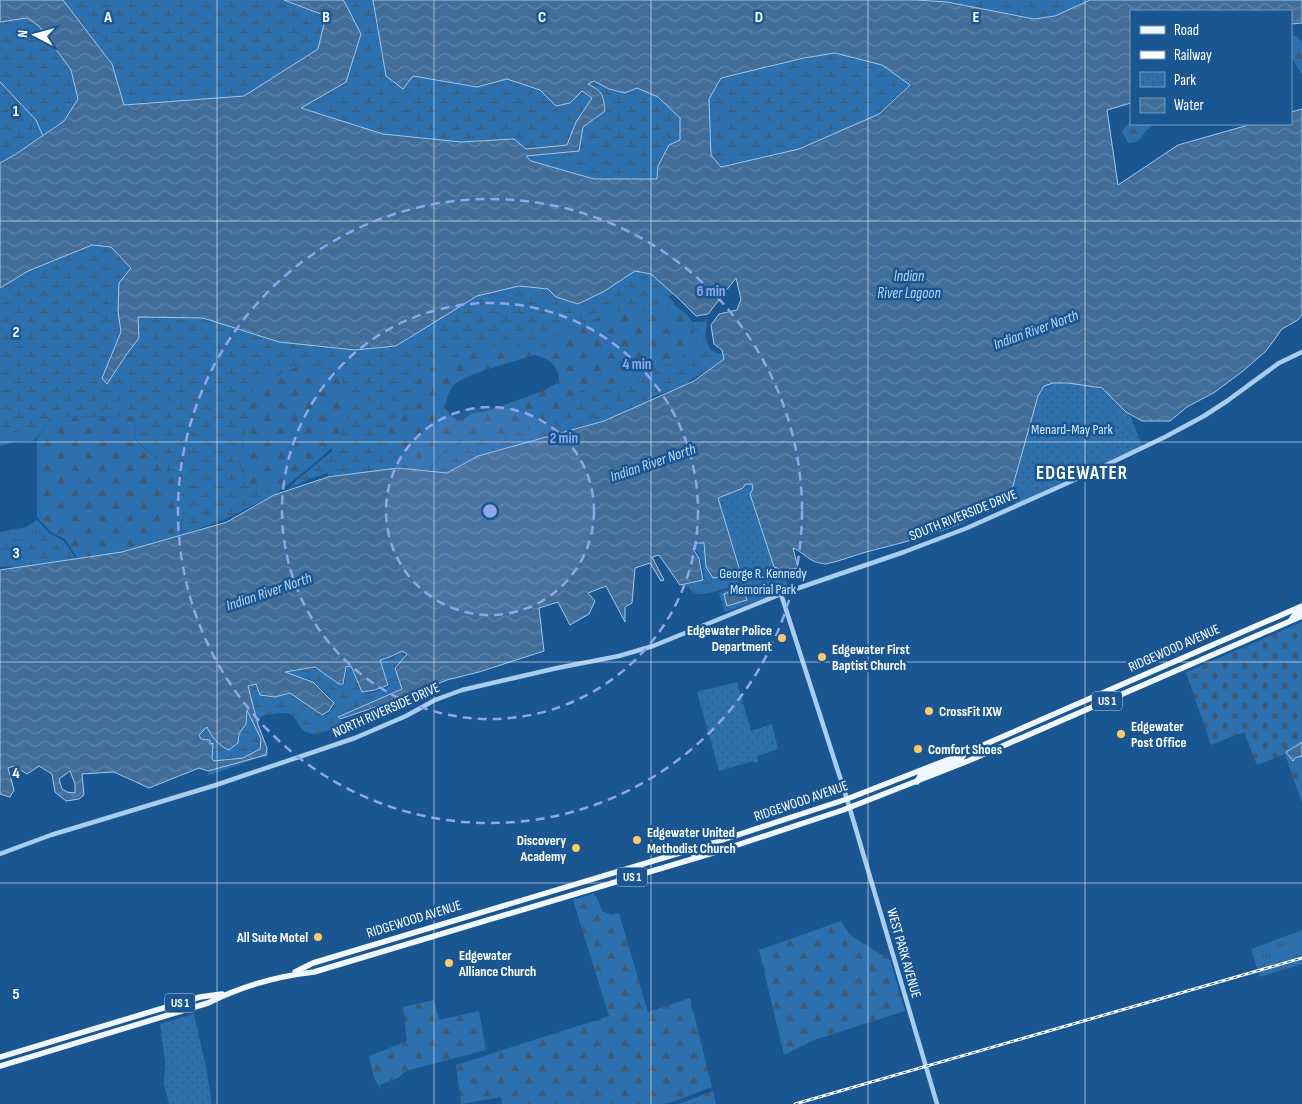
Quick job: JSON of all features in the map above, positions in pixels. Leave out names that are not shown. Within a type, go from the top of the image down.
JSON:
[{"type":"main road","name":"RIDGEWOOD AVENUE","points":[[0,1066],[208,1003],[227,994],[291,974],[315,962],[713,843],[847,800],[1046,718],[1302,606]]},
{"type":"main road","points":[[1291,620],[1295,614],[1302,611]]},
{"type":"main road","name":"RIDGEWOOD AVENUE","points":[[291,974],[314,972],[686,861],[849,808],[1009,744],[1302,616]]},
{"type":"main road","points":[[1009,744],[1016,735],[1043,724],[1046,718]]},
{"type":"main road","points":[[917,782],[920,776],[961,759],[965,752]]},
{"type":"main road","points":[[686,861],[713,843]]},
{"type":"main road","name":"RIDGEWOOD AVENUE","points":[[0,1056],[200,997],[227,994]]},
{"type":"main road","points":[[0,1062],[8,1054]]},
{"type":"street","name":"SOUTH RIVERSIDE DRIVE","points":[[781,594],[904,552],[967,528],[1081,477],[1204,416],[1266,371],[1302,352]]},
{"type":"street","name":"WEST PARK AVENUE","points":[[781,594],[847,800],[937,1104]]},
{"type":"street","name":"NORTH RIVERSIDE DRIVE","points":[[0,854],[68,830],[216,785],[354,738],[406,716],[448,694],[557,668],[636,652],[781,594]]},
{"type":"green space","points":[[63,0],[284,0],[326,16],[318,50],[244,96],[123,105],[112,64]]},
{"type":"green space","points":[[342,0],[373,0],[386,75],[403,89],[413,76],[477,87],[507,79],[540,90],[556,106],[570,103],[582,91],[592,99],[576,122],[567,145],[526,149],[514,139],[461,142],[383,134],[301,108],[346,82],[361,34]]},
{"type":"green space","points":[[916,0],[1092,0],[1070,17],[1034,19],[947,2]]},
{"type":"green space","points":[[27,18],[39,26],[71,70],[78,99],[64,121],[0,163],[0,22]]},
{"type":"green space","points":[[1292,35],[1302,41],[1302,75],[1292,58]]},
{"type":"green space","points":[[835,53],[882,65],[910,84],[884,108],[883,113],[806,146],[803,150],[721,167],[711,155],[709,99],[721,78],[804,58]]},
{"type":"green space","points":[[594,81],[609,89],[625,93],[637,88],[658,97],[680,118],[680,141],[658,166],[657,179],[594,179],[531,161],[526,156],[579,151],[582,127],[605,111],[588,84]]},
{"type":"green space","points":[[1130,122],[1130,125],[1155,125],[1133,143],[1128,143],[1122,131]]},
{"type":"green space","points":[[92,245],[111,247],[131,268],[118,311],[121,332],[102,378],[126,355],[139,338],[138,317],[203,318],[279,342],[397,346],[476,296],[519,286],[548,289],[556,297],[623,279],[635,271],[651,274],[674,294],[668,297],[673,301],[674,305],[688,315],[692,322],[701,322],[708,319],[707,342],[712,351],[724,354],[723,361],[681,387],[653,396],[648,402],[604,421],[488,453],[458,474],[427,474],[450,447],[464,440],[501,437],[565,418],[574,394],[590,386],[615,385],[645,375],[697,348],[697,343],[691,328],[678,310],[651,312],[639,309],[613,313],[563,329],[550,342],[542,346],[490,347],[436,364],[415,384],[413,410],[395,417],[388,424],[393,454],[398,468],[328,477],[328,473],[306,480],[288,490],[332,451],[351,413],[342,378],[299,366],[254,385],[239,461],[246,481],[274,495],[223,520],[181,535],[184,494],[159,461],[136,440],[134,416],[51,417],[37,438],[15,431],[0,438],[0,288],[28,271]]},
{"type":"green space","points":[[626,306],[651,312],[678,310],[694,333],[697,349],[673,369],[580,401],[572,415],[519,433],[458,443],[444,452],[427,474],[396,467],[384,433],[389,421],[400,414],[415,371],[481,347],[561,328]],"holes":[[[535,355],[553,364],[559,376],[559,382],[543,391],[490,410],[471,414],[464,419],[457,420],[451,416],[445,407],[450,390],[454,385],[469,376]]]},
{"type":"green space","points":[[299,366],[342,378],[353,410],[337,443],[314,464],[274,495],[246,481],[239,460],[254,385]]},
{"type":"green space","name":"Menard-May Park","points":[[1064,378],[1103,390],[1131,417],[1142,446],[1015,504],[1010,487],[1017,392]]},
{"type":"green space","points":[[134,416],[136,441],[159,461],[185,495],[180,535],[122,552],[78,559],[65,539],[51,532],[37,517],[37,439],[51,417]]},
{"type":"green space","points":[[40,429],[34,441],[18,441],[0,446],[0,434]]},
{"type":"green space","points":[[1094,434],[1097,444],[1081,449],[1078,439]]},
{"type":"green space","name":"George R. Kennedy Memorial Park","points":[[746,484],[752,484],[753,489],[750,494],[774,567],[783,570],[789,590],[725,612],[719,593],[745,583],[718,498],[743,488]]},
{"type":"green space","points":[[37,520],[49,533],[34,535],[28,540],[8,539],[0,541],[0,532],[26,527]]},
{"type":"green space","points":[[49,533],[64,541],[77,560],[20,569],[16,567],[0,567],[0,541],[8,539],[27,540],[34,535]]},
{"type":"green space","points":[[702,540],[739,572],[743,582],[711,593],[693,593],[686,583],[700,578],[705,579],[701,559],[695,548],[695,544]]},
{"type":"green space","points":[[1302,622],[1302,803],[1285,754],[1257,765],[1244,732],[1211,745],[1186,672]]},
{"type":"green space","points":[[400,652],[404,652],[404,658],[394,667],[403,687],[401,691],[340,716],[339,719],[346,722],[318,734],[304,731],[296,719],[289,714],[263,716],[260,718],[259,724],[269,755],[207,776],[209,771],[246,759],[264,746],[247,686],[258,682],[258,692],[261,695],[290,692],[311,705],[318,714],[327,715],[335,706],[328,694],[310,679],[287,674],[291,669],[320,669],[344,685],[347,667],[354,666],[357,670],[357,684],[363,693],[375,692],[390,686],[382,668],[381,660],[392,659]]},
{"type":"green space","points":[[737,682],[751,731],[772,724],[778,749],[758,756],[758,762],[754,763],[753,761],[719,771],[697,692]]},
{"type":"green space","points":[[246,710],[249,712],[261,739],[260,749],[243,758],[214,761],[212,759],[212,743],[210,745],[210,740],[201,739],[199,735],[207,727],[219,744],[229,750],[235,746],[240,738],[239,734],[245,726]]},
{"type":"green space","points":[[595,893],[602,911],[612,915],[619,913],[648,1012],[690,998],[712,1087],[667,1104],[502,1104],[501,1097],[461,1104],[456,1065],[609,1016],[573,900]]},
{"type":"green space","points":[[841,921],[850,935],[890,960],[905,1011],[814,1040],[784,1055],[759,950]]},
{"type":"green space","points":[[1302,930],[1302,964],[1260,977],[1251,949]]},
{"type":"green space","points":[[434,1000],[439,1020],[479,1011],[486,1050],[406,1071],[398,1078],[380,1085],[382,1091],[374,1078],[369,1056],[407,1041],[403,1007]]},
{"type":"green space","points":[[194,1014],[212,1104],[169,1104],[164,1085],[165,1062],[160,1024]]},
{"type":"green space","points":[[713,1091],[716,1104],[679,1104]]},
{"type":"water","name":"Indian River Lagoon","points":[[0,0],[63,0],[112,64],[124,105],[244,96],[318,49],[326,16],[284,0],[342,0],[361,34],[346,82],[301,108],[383,134],[461,142],[514,139],[526,149],[567,145],[576,122],[592,98],[582,91],[570,103],[556,106],[540,90],[507,79],[477,87],[413,76],[403,89],[386,76],[373,0],[916,0],[947,2],[1034,19],[1055,16],[1090,0],[1302,0],[1302,23],[1292,24],[1292,10],[1130,10],[1130,103],[1107,110],[1118,185],[1178,145],[1248,125],[1292,125],[1292,112],[1302,109],[1302,315],[1298,320],[1282,329],[1266,351],[1243,371],[1215,392],[1187,407],[1170,421],[1142,421],[1126,412],[1102,388],[1068,383],[1053,383],[1044,386],[1038,396],[1012,489],[981,513],[944,530],[826,564],[811,560],[793,548],[798,568],[783,570],[774,567],[750,494],[753,489],[752,484],[745,484],[743,488],[718,498],[741,574],[713,578],[706,567],[704,543],[697,543],[693,549],[699,558],[703,580],[680,585],[659,555],[652,557],[664,580],[661,581],[650,563],[635,568],[632,603],[625,607],[625,622],[606,586],[588,593],[595,601],[589,614],[570,625],[558,602],[539,608],[544,651],[479,672],[447,680],[411,695],[340,719],[338,717],[402,689],[395,668],[407,654],[402,651],[380,660],[388,685],[362,692],[351,666],[346,667],[343,684],[339,684],[315,667],[285,672],[313,682],[334,703],[329,711],[322,715],[290,693],[275,697],[260,695],[256,684],[248,686],[258,725],[267,748],[266,755],[208,771],[199,768],[149,788],[114,772],[82,774],[84,795],[79,799],[66,801],[55,792],[52,774],[39,766],[27,774],[14,766],[8,768],[14,790],[10,797],[0,794],[0,570],[122,552],[227,522],[274,495],[328,477],[398,468],[447,473],[478,456],[604,421],[694,381],[724,359],[722,350],[714,344],[711,325],[719,314],[737,310],[741,299],[736,278],[708,314],[696,316],[651,274],[635,271],[603,292],[578,304],[556,297],[548,289],[519,286],[477,296],[396,346],[355,350],[279,342],[203,318],[138,317],[139,338],[107,384],[102,378],[121,332],[118,311],[119,283],[131,268],[111,247],[92,245],[28,271],[0,288],[0,163],[64,121],[78,99],[71,70],[39,26],[27,18],[0,22]],"holes":[[[835,53],[882,65],[910,85],[879,114],[799,149],[721,167],[711,155],[709,99],[721,78],[804,58]],[[594,81],[609,89],[625,93],[637,88],[658,97],[680,118],[680,140],[669,145],[658,166],[657,179],[594,179],[531,161],[526,156],[579,151],[583,127],[605,111],[601,94],[597,89],[588,84]],[[247,710],[261,739],[260,749],[243,758],[214,761],[212,759],[213,743],[210,744],[210,740],[201,739],[199,735],[207,727],[210,734],[229,750],[238,743],[239,734],[246,724]],[[70,771],[75,784],[75,793],[62,789],[59,779]]]},
{"type":"water","points":[[743,587],[747,600],[727,606],[724,594]]},
{"type":"water","points":[[1302,742],[1302,756],[1295,758],[1293,761],[1286,752]]},
{"type":"waterway","points":[[0,82],[36,120],[43,136]]},
{"type":"railway","points":[[795,1104],[1302,958]]},
{"type":"place","name":"Edgewater Police Department","points":[[782,638]]},
{"type":"place","name":"Edgewater First Baptist Church","points":[[822,657]]},
{"type":"place","name":"CrossFit IXW","points":[[929,711]]},
{"type":"place","name":"Edgewater Post Office","points":[[1121,734]]},
{"type":"place","name":"Comfort Shoes","points":[[918,749]]},
{"type":"place","name":"Edgewater United Methodist Church","points":[[637,840]]},
{"type":"place","name":"Discovery Academy","points":[[576,848]]},
{"type":"place","name":"All Suite Motel","points":[[318,937]]},
{"type":"place","name":"Edgewater Alliance Church","points":[[449,963]]},
{"type":"district","name":"EDGEWATER","points":[[1082,473]]},
{"type":"water label","name":"Indian River North","points":[[1036,330]]},
{"type":"water label","name":"Indian River North","points":[[653,463]]},
{"type":"water label","name":"Indian River North","points":[[269,592]]}]
